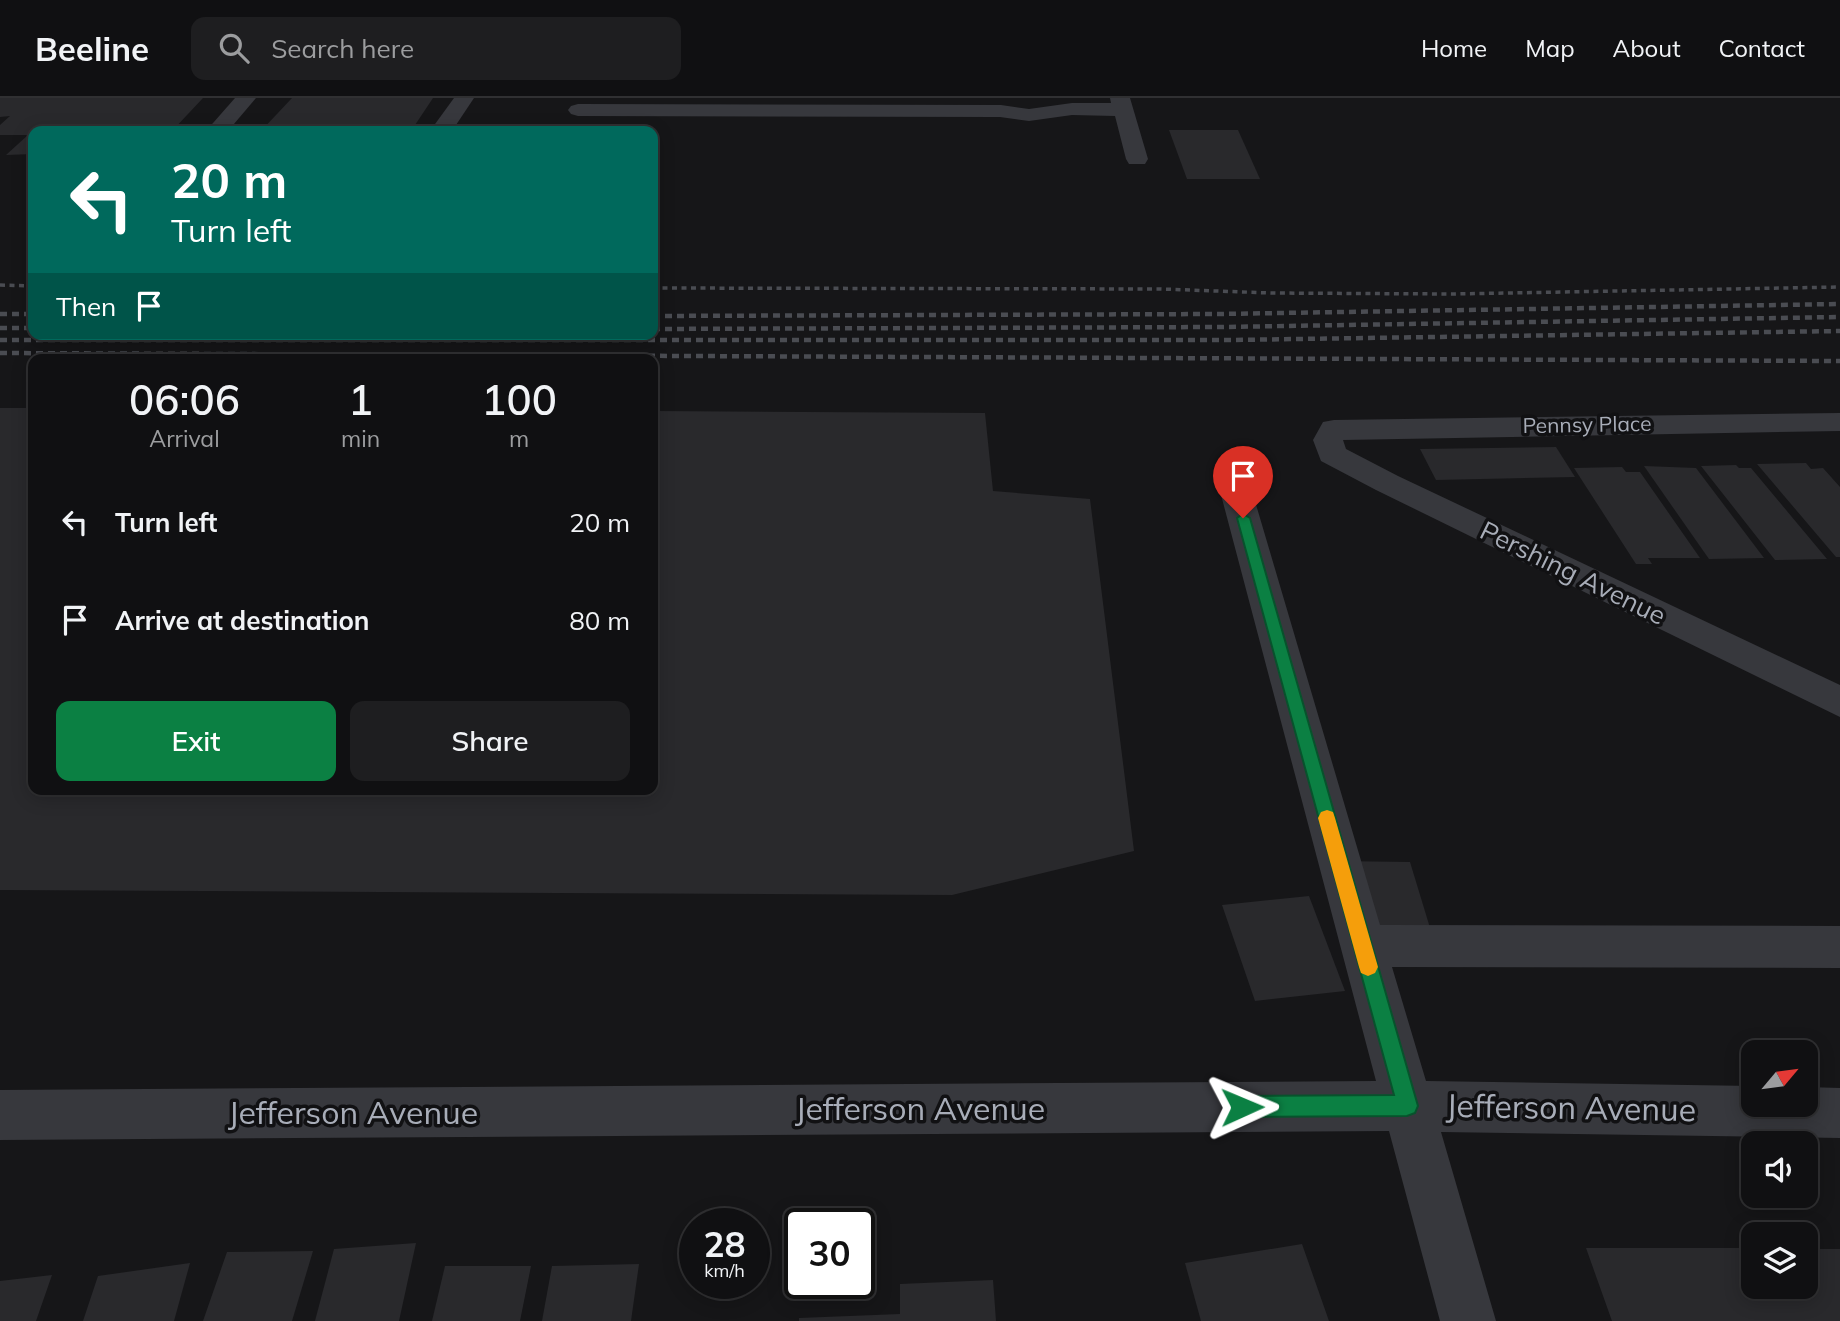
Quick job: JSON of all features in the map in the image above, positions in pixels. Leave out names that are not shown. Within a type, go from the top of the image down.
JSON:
[{"type":"street","points":[[221,126],[246,98]]},
{"type":"street","points":[[445,126],[464,98]]},
{"type":"street","points":[[578,110],[1001,111],[1016,116],[1042,116],[1062,107],[1122,104],[1137,159]]},
{"type":"street","name":"Pennsy Place","points":[[1334,429],[1840,422]]},
{"type":"street","name":"Pershing Avenue","points":[[1334,429],[1328,439],[1332,454],[1354,466],[1840,702]]},
{"type":"street","points":[[1236,492],[1468,1321]]},
{"type":"street","points":[[1362,946],[1840,947]]},
{"type":"street","name":"Jefferson Avenue","points":[[0,1115],[1407,1106],[1840,1112]]},
{"type":"building","points":[[0,98],[203,98],[177,126],[28,126],[28,135],[0,135],[0,125],[10,116],[0,117]]},
{"type":"building","points":[[292,98],[433,98],[414,126],[266,126]]},
{"type":"building","points":[[1169,130],[1238,130],[1260,179],[1187,179]]},
{"type":"building","points":[[28,135],[28,154],[6,155]]},
{"type":"building","points":[[0,408],[28,408],[28,795],[658,795],[658,411],[985,413],[993,491],[1090,499],[1134,851],[952,895],[0,890]]},
{"type":"building","points":[[1556,447],[1575,477],[1436,480],[1420,449]]},
{"type":"building","points":[[1806,463],[1811,469],[1823,468],[1840,487],[1840,557],[1836,557],[1757,464]]},
{"type":"building","points":[[1736,465],[1739,468],[1751,468],[1827,559],[1775,560],[1701,466]]},
{"type":"building","points":[[1644,466],[1696,468],[1764,558],[1709,559]]},
{"type":"building","points":[[1622,467],[1626,472],[1640,472],[1700,558],[1648,558],[1652,564],[1636,564],[1574,468]]},
{"type":"building","points":[[1336,861],[1410,862],[1441,964],[1362,961]]},
{"type":"building","points":[[1309,896],[1345,991],[1255,1001],[1222,905]]},
{"type":"building","points":[[416,1243],[399,1321],[315,1321],[334,1249]]},
{"type":"building","points":[[1302,1244],[1329,1321],[1201,1321],[1185,1263]]},
{"type":"building","points":[[1586,1248],[1741,1248],[1741,1299],[1818,1299],[1818,1249],[1840,1249],[1840,1321],[1612,1321]]},
{"type":"building","points":[[313,1251],[292,1321],[203,1321],[227,1252]]},
{"type":"building","points":[[190,1263],[174,1321],[83,1321],[98,1276]]},
{"type":"building","points":[[639,1264],[631,1321],[542,1321],[552,1266]]},
{"type":"building","points":[[445,1266],[531,1266],[520,1321],[432,1321]]},
{"type":"building","points":[[52,1275],[36,1321],[0,1321],[0,1281]]},
{"type":"building","points":[[993,1280],[996,1321],[799,1321],[799,1318],[900,1314],[900,1284]]},
{"type":"railway","points":[[0,285],[28,286]]},
{"type":"railway","points":[[658,288],[1161,289],[1271,293],[1452,294],[1840,287]]},
{"type":"railway","points":[[658,316],[1218,314],[1840,304]]},
{"type":"railway","points":[[0,314],[28,314]]},
{"type":"railway","points":[[658,329],[1223,327],[1840,317]]},
{"type":"railway","points":[[0,328],[28,328]]},
{"type":"railway","points":[[0,340],[1231,340],[1840,331]]},
{"type":"railway","points":[[0,353],[230,354]]},
{"type":"railway","points":[[658,356],[1840,361]]},
{"type":"slow traffic","points":[[1327,818],[1368,967]]},
{"type":"route","points":[[1242,1107],[1407,1106],[1243,518]]}]
